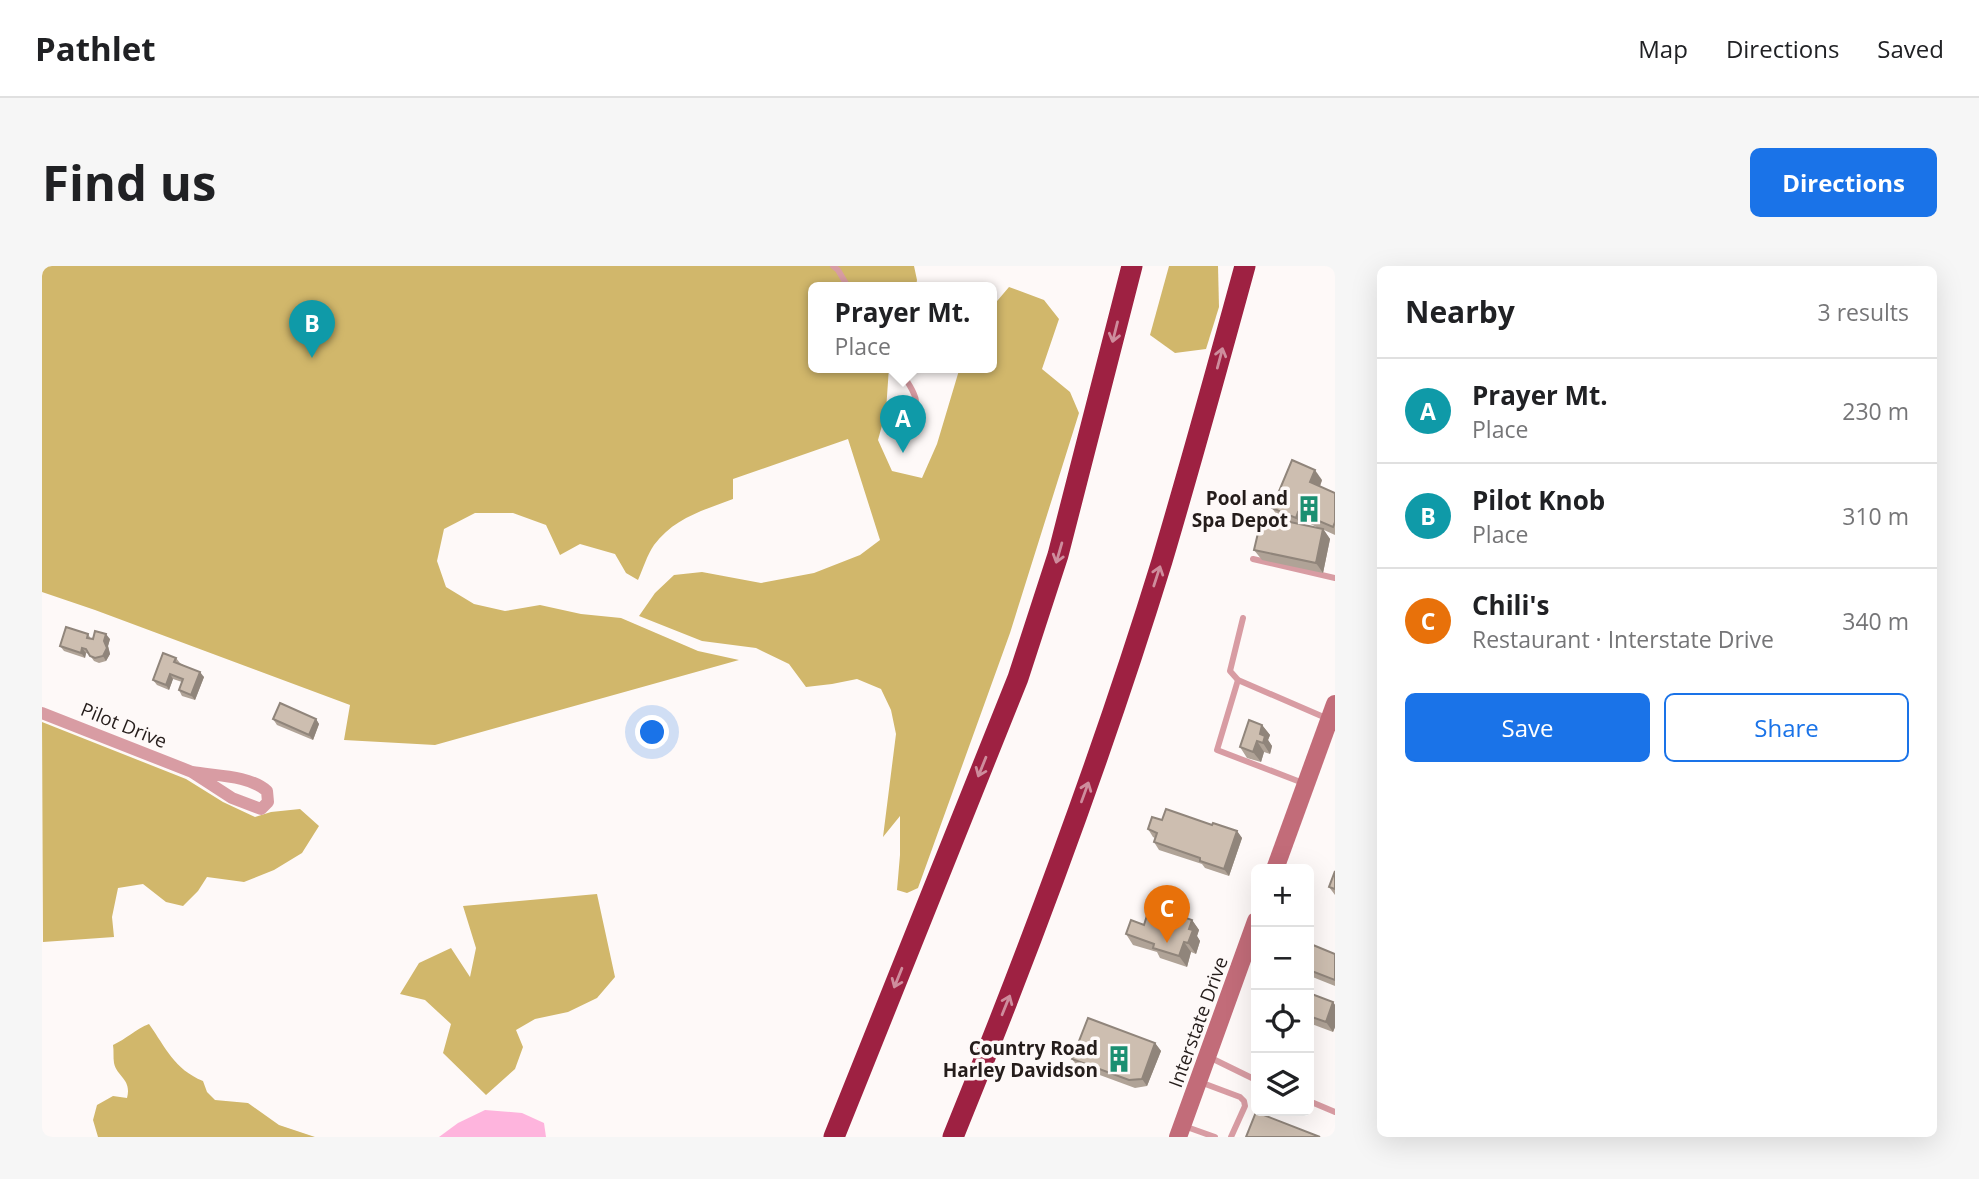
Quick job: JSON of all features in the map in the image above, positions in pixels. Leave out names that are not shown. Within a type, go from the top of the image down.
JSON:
[{"type":"highway","points":[[834,1137],[1018,678],[1058,555],[1132,266]]},
{"type":"highway","points":[[953,1137],[1023,963],[1090,777],[1161,563],[1245,266]]},
{"type":"main road","points":[[1277,864],[1332,711]]},
{"type":"main road","name":"Interstate Drive","points":[[1180,1131],[1254,927]]},
{"type":"street","name":"Pilot Drive","points":[[42,713],[192,772],[232,798],[261,810],[268,802],[267,791],[260,785],[192,772]]},
{"type":"lane","points":[[833,266],[845,282]]},
{"type":"lane","points":[[901,373],[917,397],[918,416],[913,434]]},
{"type":"lane","points":[[1253,559],[1335,578]]},
{"type":"lane","points":[[1243,618],[1230,671],[1238,680],[1332,711]]},
{"type":"lane","points":[[1238,680],[1217,750],[1306,784]]},
{"type":"lane","points":[[1208,1056],[1251,1078]]},
{"type":"lane","points":[[1198,1082],[1240,1097],[1244,1101],[1245,1106],[1231,1137]]},
{"type":"lane","points":[[1314,1103],[1335,1112]]},
{"type":"lane","points":[[1180,1131],[1215,1137]]},
{"type":"shaded area","points":[[42,266],[914,266],[917,282],[808,282],[808,373],[889,373],[886,411],[878,440],[892,471],[922,478],[937,444],[958,373],[997,373],[997,301],[1009,287],[1044,300],[1059,319],[1042,369],[1070,392],[1079,413],[1010,633],[918,888],[907,893],[897,890],[900,816],[883,837],[896,734],[891,710],[881,689],[857,679],[806,687],[789,664],[756,648],[702,641],[639,616],[655,593],[674,575],[702,572],[761,583],[814,573],[860,555],[880,540],[848,439],[733,479],[733,499],[690,516],[671,528],[652,549],[638,580],[626,573],[615,554],[580,544],[560,555],[546,525],[513,513],[475,513],[444,529],[437,561],[446,587],[474,604],[505,611],[540,605],[581,614],[621,618],[698,651],[739,660],[435,745],[344,740],[350,705],[42,592]]},
{"type":"shaded area","points":[[1169,266],[1218,266],[1219,307],[1206,349],[1175,353],[1150,335]]},
{"type":"shaded area","points":[[42,722],[186,779],[223,802],[255,817],[271,812],[300,809],[319,826],[302,853],[274,870],[244,882],[207,877],[183,906],[166,902],[143,884],[118,888],[112,917],[114,937],[43,942]]},
{"type":"shaded area","points":[[597,894],[615,977],[597,998],[568,1012],[535,1019],[516,1030],[523,1047],[515,1069],[486,1095],[443,1053],[451,1024],[425,1000],[400,994],[419,963],[451,948],[470,977],[476,948],[463,906]]},
{"type":"shaded area","points":[[149,1024],[178,1064],[203,1081],[207,1092],[215,1100],[248,1103],[279,1125],[315,1137],[98,1137],[93,1120],[97,1105],[113,1096],[127,1098],[128,1092],[128,1086],[114,1063],[113,1045]]},
{"type":"shaded area","points":[[485,1110],[522,1113],[544,1123],[546,1137],[439,1137],[458,1123]]},
{"type":"building","name":"Pool and Spa Depot","points":[[1292,460],[1315,470],[1310,482],[1335,493],[1333,527],[1298,512],[1296,518],[1272,508]]},
{"type":"building","points":[[1262,516],[1323,529],[1316,563],[1254,550]]},
{"type":"building","points":[[66,627],[88,634],[87,638],[93,639],[95,631],[106,634],[104,641],[107,648],[103,656],[95,658],[90,656],[86,649],[82,648],[81,653],[60,646]]},
{"type":"building","points":[[163,653],[176,658],[174,662],[200,672],[191,695],[179,690],[183,679],[170,674],[166,685],[153,680]]},
{"type":"building","points":[[280,703],[316,719],[309,735],[273,719]]},
{"type":"building","points":[[1249,720],[1262,725],[1260,734],[1265,736],[1263,743],[1257,741],[1253,752],[1240,747]]},
{"type":"building","points":[[1166,809],[1237,831],[1224,869],[1154,842],[1157,833],[1148,829],[1152,817],[1162,820]]},
{"type":"building","points":[[1335,871],[1335,889],[1329,887]]},
{"type":"building","points":[[1149,909],[1192,920],[1189,929],[1193,930],[1188,943],[1184,942],[1179,956],[1153,948],[1154,944],[1126,934],[1131,920],[1144,925]]},
{"type":"building","points":[[1314,945],[1335,954],[1335,980],[1314,972]]},
{"type":"building","points":[[1314,995],[1333,1002],[1326,1022],[1314,1018]]},
{"type":"building","name":"Country Road Harley Davidson","points":[[1088,1018],[1155,1043],[1142,1079],[1129,1080],[1072,1059]]},
{"type":"building","points":[[1254,1116],[1266,1116],[1320,1137],[1246,1137]]},
{"type":"place","name":"Pilot Knob","points":[[312,358]]},
{"type":"place","name":"Prayer Mt.","points":[[903,453]]},
{"type":"place","name":"Pool and Spa Depot","points":[[1309,509]]},
{"type":"place","name":"Chili's","points":[[1167,943]]},
{"type":"place","name":"Country Road Harley Davidson","points":[[1119,1059]]}]
